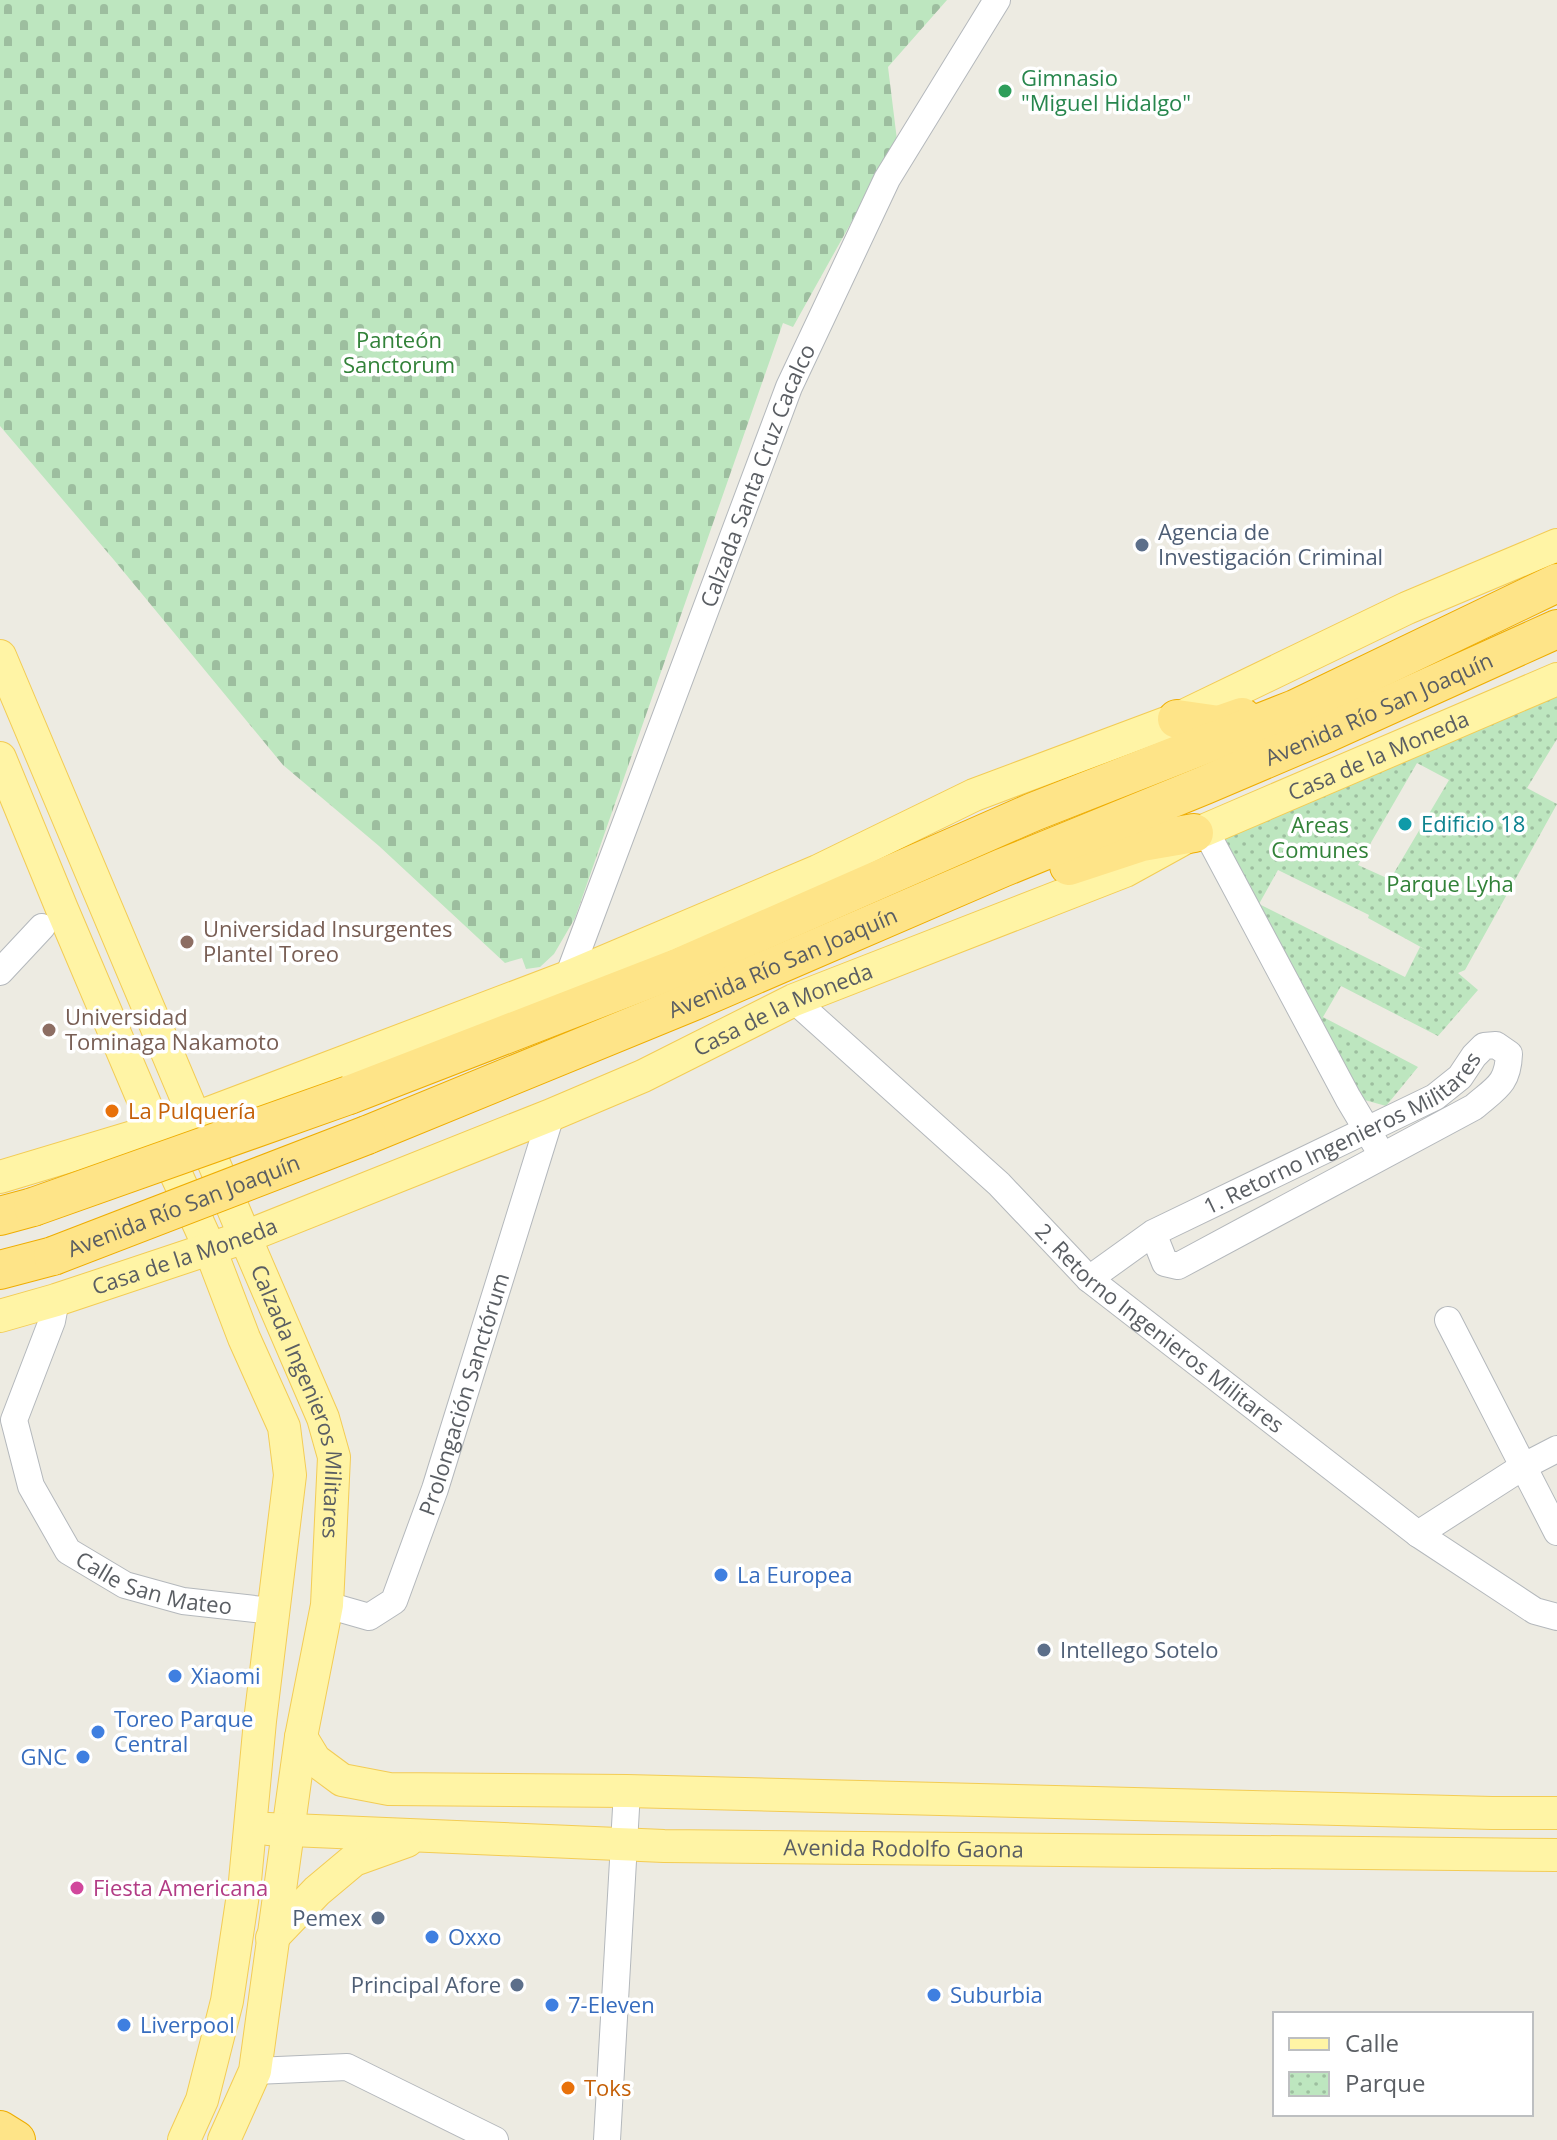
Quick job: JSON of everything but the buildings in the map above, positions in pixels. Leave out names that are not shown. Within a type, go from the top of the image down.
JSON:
[{"type":"highway","name":"Avenida Río San Joaquín","points":[[16,1211],[349,1095],[680,967],[1033,812],[1295,709],[1557,583]]},
{"type":"highway","name":"Avenida Río San Joaquín","points":[[0,1270],[53,1256],[367,1135],[694,1001],[1002,868],[1259,762],[1557,629]]},
{"type":"highway","points":[[1177,719],[1219,725],[1262,710],[1295,709]]},
{"type":"highway","points":[[1002,868],[1063,868],[1142,842],[1199,832]]},
{"type":"highway","points":[[0,2130],[16,2140]]},
{"type":"main road","points":[[0,1177],[196,1118],[568,977],[818,871],[974,795],[1177,719],[1407,608],[1557,545]]},
{"type":"main road","name":"Calzada Ingenieros Militares","points":[[0,656],[323,1418],[334,1457],[327,1605],[301,1737],[255,2071],[224,2140]]},
{"type":"main road","name":"Casa de la Moneda","points":[[0,1316],[245,1237],[551,1115],[643,1076],[794,1000],[1125,871],[1199,832],[1557,679]]},
{"type":"main road","name":"Calzada Ingenieros Militares","points":[[0,758],[284,1427],[290,1475],[272,1611],[245,1881],[227,2001],[202,2100],[184,2140]]},
{"type":"main road","points":[[301,1737],[315,1760],[342,1780],[389,1789],[627,1791],[1492,1813],[1556,1812]]},
{"type":"main road","points":[[1109,1850],[1110,1804]]},
{"type":"main road","name":"Avenida Rodolfo Gaona","points":[[249,1827],[624,1845],[1557,1855]]},
{"type":"main road","points":[[272,1938],[317,1891],[354,1860],[422,1836]]},
{"type":"main road","points":[[0,2119],[24,2140]]},
{"type":"street","name":"Calzada Santa Cruz Cacalco","points":[[568,977],[789,387],[887,179],[997,0]]},
{"type":"street","points":[[1199,832],[1381,1155]]},
{"type":"street","points":[[0,972],[42,927]]},
{"type":"street","name":"2. Retorno Ingenieros Militares","points":[[794,1000],[999,1184],[1089,1279],[1418,1534],[1535,1611],[1557,1617]]},
{"type":"street","name":"1. Retorno Ingenieros Militares","points":[[1089,1279],[1153,1233],[1435,1097],[1460,1077],[1484,1046],[1496,1045],[1509,1054],[1508,1072],[1498,1086],[1474,1107],[1178,1266],[1165,1263],[1153,1233]]},
{"type":"street","name":"Prolongación Sanctórum","points":[[327,1605],[369,1617],[394,1601],[435,1489],[551,1115]]},
{"type":"street","name":"Calle San Mateo","points":[[56,1300],[52,1321],[14,1420],[31,1486],[68,1551],[125,1585],[183,1601],[272,1611]]},
{"type":"street","points":[[1448,1320],[1557,1532]]},
{"type":"street","points":[[1418,1534],[1524,1466],[1557,1449]]},
{"type":"street","points":[[607,2140],[627,1791]]},
{"type":"street","points":[[255,2071],[347,2067],[495,2140]]},
{"type":"green space","name":"Panteón Sanctorum","points":[[0,0],[947,0],[888,67],[897,140],[793,327],[783,323],[575,918],[554,954],[540,967],[526,969],[522,958],[505,963],[379,846],[283,765],[0,426]]},
{"type":"green space","points":[[1557,686],[1557,739],[1527,788],[1557,804],[1465,970],[1458,973],[1478,990],[1438,1036],[1341,986],[1323,1017],[1418,1067],[1386,1106],[1354,1097],[1220,829]],"holes":[[[1417,763],[1449,780],[1388,883],[1389,879],[1358,865]],[[1278,870],[1369,915],[1368,918],[1428,951],[1420,947],[1405,977],[1259,904]]]},
{"type":"place","name":"Gimnasio \"Miguel Hidalgo\"","points":[[1005,91]]},
{"type":"place","name":"Agencia de Investigación Criminal","points":[[1142,545]]},
{"type":"place","name":"Edificio 18","points":[[1405,824]]},
{"type":"place","name":"Universidad Insurgentes Plantel Toreo","points":[[187,942]]},
{"type":"place","name":"Universidad Tominaga Nakamoto","points":[[49,1030]]},
{"type":"place","name":"La Pulquería","points":[[112,1111]]},
{"type":"place","name":"La Europea","points":[[721,1575]]},
{"type":"place","name":"Intellego Sotelo","points":[[1044,1650]]},
{"type":"place","name":"Xiaomi","points":[[175,1676]]},
{"type":"place","name":"Toreo Parque Central","points":[[98,1732]]},
{"type":"place","name":"GNC","points":[[83,1757]]},
{"type":"place","name":"Fiesta Americana","points":[[77,1888]]},
{"type":"place","name":"Pemex","points":[[378,1918]]},
{"type":"place","name":"Oxxo","points":[[432,1937]]},
{"type":"place","name":"Principal Afore","points":[[517,1985]]},
{"type":"place","name":"Suburbia","points":[[934,1995]]},
{"type":"place","name":"7-Eleven","points":[[552,2005]]},
{"type":"place","name":"Liverpool","points":[[124,2025]]},
{"type":"place","name":"Toks","points":[[568,2088]]},
{"type":"park label","name":"Areas Comunes","points":[[1320,838]]},
{"type":"park label","name":"Parque Lyha","points":[[1450,884]]}]
